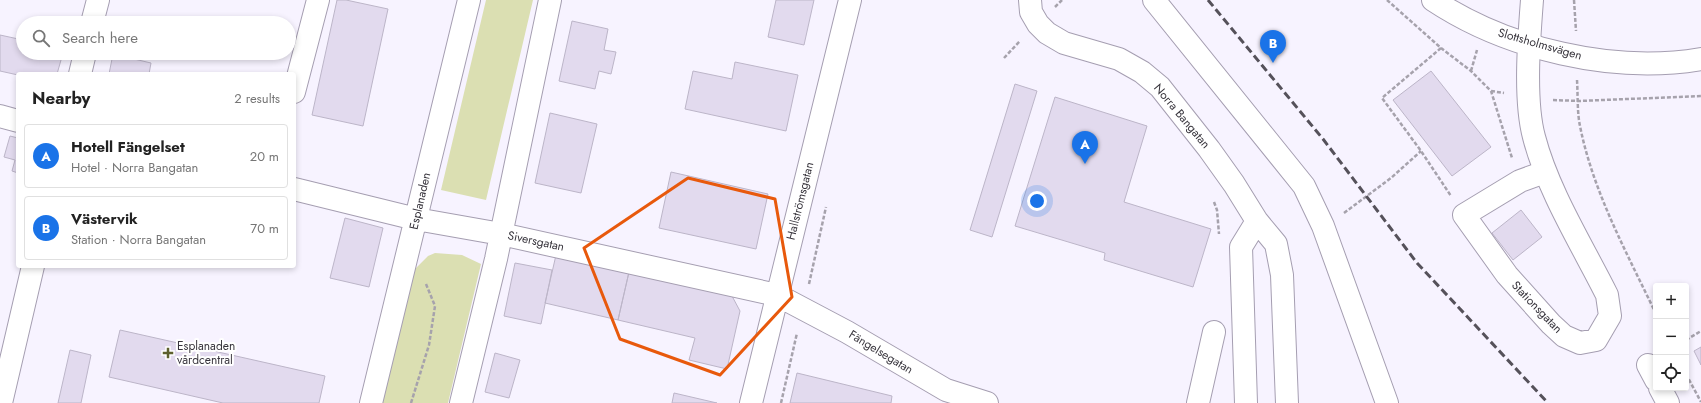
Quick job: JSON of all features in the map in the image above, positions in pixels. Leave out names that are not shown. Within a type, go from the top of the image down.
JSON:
[{"type":"street","points":[[94,16],[98,0]]},
{"type":"street","points":[[296,84],[318,0]]},
{"type":"street","name":"Esplanaden","points":[[371,403],[469,0]]},
{"type":"street","points":[[461,403],[501,234],[550,0]]},
{"type":"street","name":"Hallströmsgatan","points":[[751,403],[850,0]]},
{"type":"street","name":"Norra Bangatan","points":[[1030,0],[1031,12],[1038,24],[1047,33],[1064,43],[1119,59],[1142,72],[1160,87],[1234,184],[1257,221],[1276,244],[1282,275],[1287,403]]},
{"type":"street","points":[[1154,0],[1304,186],[1323,226],[1387,403]]},
{"type":"street","name":"Slottsholmsvägen","points":[[1433,0],[1484,28],[1529,44],[1576,57],[1620,63],[1683,62],[1701,59]]},
{"type":"street","name":"Stationsgatan","points":[[1464,215],[1507,275],[1551,324],[1564,336],[1580,343],[1596,340],[1610,316],[1607,295],[1545,172],[1534,136],[1529,98],[1529,44],[1532,0]]},
{"type":"street","points":[[80,72],[83,60]]},
{"type":"street","points":[[0,116],[16,120]]},
{"type":"street","points":[[1464,215],[1520,181],[1545,172]]},
{"type":"street","name":"Siversgatan","points":[[296,189],[416,219],[501,234],[777,295]]},
{"type":"street","points":[[1246,403],[1241,247],[1257,221]]},
{"type":"street","points":[[1,403],[33,268]]},
{"type":"street","name":"Fängelsegatan","points":[[777,295],[847,332],[946,390],[987,403]]},
{"type":"street","points":[[1198,403],[1214,332]]},
{"type":"street","points":[[1662,391],[1668,403]]},
{"type":"path","points":[[1387,0],[1441,48],[1471,71],[1491,91],[1520,181]]},
{"type":"path","points":[[1574,0],[1580,125],[1606,207],[1653,308]]},
{"type":"path","points":[[1019,35],[1027,43]]},
{"type":"path","points":[[1441,48],[1382,98],[1421,151],[1464,215]]},
{"type":"path","points":[[1491,91],[1529,98],[1579,101],[1701,96]]},
{"type":"path","points":[[1213,197],[1217,210],[1220,240]]},
{"type":"path","points":[[411,403],[429,345],[435,306],[423,278]]},
{"type":"path","points":[[1689,338],[1701,331]]},
{"type":"path","points":[[1689,380],[1701,402]]},
{"type":"highlighted area","points":[[688,178],[775,199],[792,297],[720,375],[620,339],[584,248]]},
{"type":"green space","points":[[486,0],[533,0],[486,200],[441,190]]},
{"type":"green space","points":[[435,253],[462,255],[481,264],[448,403],[381,403],[415,269],[428,256]]},
{"type":"building","points":[[337,0],[346,0],[388,9],[363,126],[312,115]]},
{"type":"building","points":[[776,0],[814,0],[804,45],[768,37]]},
{"type":"building","points":[[572,21],[608,29],[604,50],[616,52],[611,74],[599,71],[595,89],[559,81]]},
{"type":"building","points":[[0,35],[16,38],[16,60],[61,60],[58,72],[16,72],[16,75],[0,71]]},
{"type":"building","points":[[112,60],[138,60],[151,63],[149,72],[109,72]]},
{"type":"building","points":[[735,62],[798,75],[786,131],[685,109],[693,71],[732,79]]},
{"type":"building","points":[[1431,71],[1491,147],[1452,176],[1393,100]]},
{"type":"building","points":[[1015,84],[1037,91],[992,237],[970,230]]},
{"type":"building","points":[[1055,97],[1147,126],[1124,202],[1211,229],[1193,287],[1104,260],[1105,253],[1015,226]]},
{"type":"building","points":[[550,113],[597,124],[581,193],[535,183]]},
{"type":"building","points":[[10,136],[16,138],[16,172],[12,171],[15,160],[4,157]]},
{"type":"building","points":[[671,172],[768,194],[756,249],[659,228]]},
{"type":"building","points":[[1521,210],[1542,237],[1513,260],[1492,233]]},
{"type":"building","points":[[345,218],[383,228],[369,287],[330,278]]},
{"type":"building","points":[[556,255],[629,272],[618,320],[545,303]]},
{"type":"building","points":[[515,263],[552,270],[541,324],[504,316]]},
{"type":"building","points":[[629,272],[732,296],[740,311],[727,369],[689,360],[695,338],[618,320]]},
{"type":"building","name":"Esplanaden vårdcentral","points":[[120,330],[325,376],[319,403],[223,403],[109,377]]},
{"type":"building","points":[[1701,347],[1701,365],[1694,351]]},
{"type":"building","points":[[70,350],[91,355],[81,403],[58,403]]},
{"type":"building","points":[[495,353],[520,360],[509,398],[485,392]]},
{"type":"building","points":[[797,373],[892,396],[891,403],[790,403]]},
{"type":"building","points":[[674,393],[717,403],[672,403]]},
{"type":"railway","points":[[1208,0],[1323,139],[1417,263],[1548,403]]},
{"type":"place","name":"Västervik","points":[[1273,63]]},
{"type":"place","name":"Hotell Fängelset","points":[[1085,164]]},
{"type":"place","name":"Esplanaden vårdcentral","points":[[168,353]]}]
